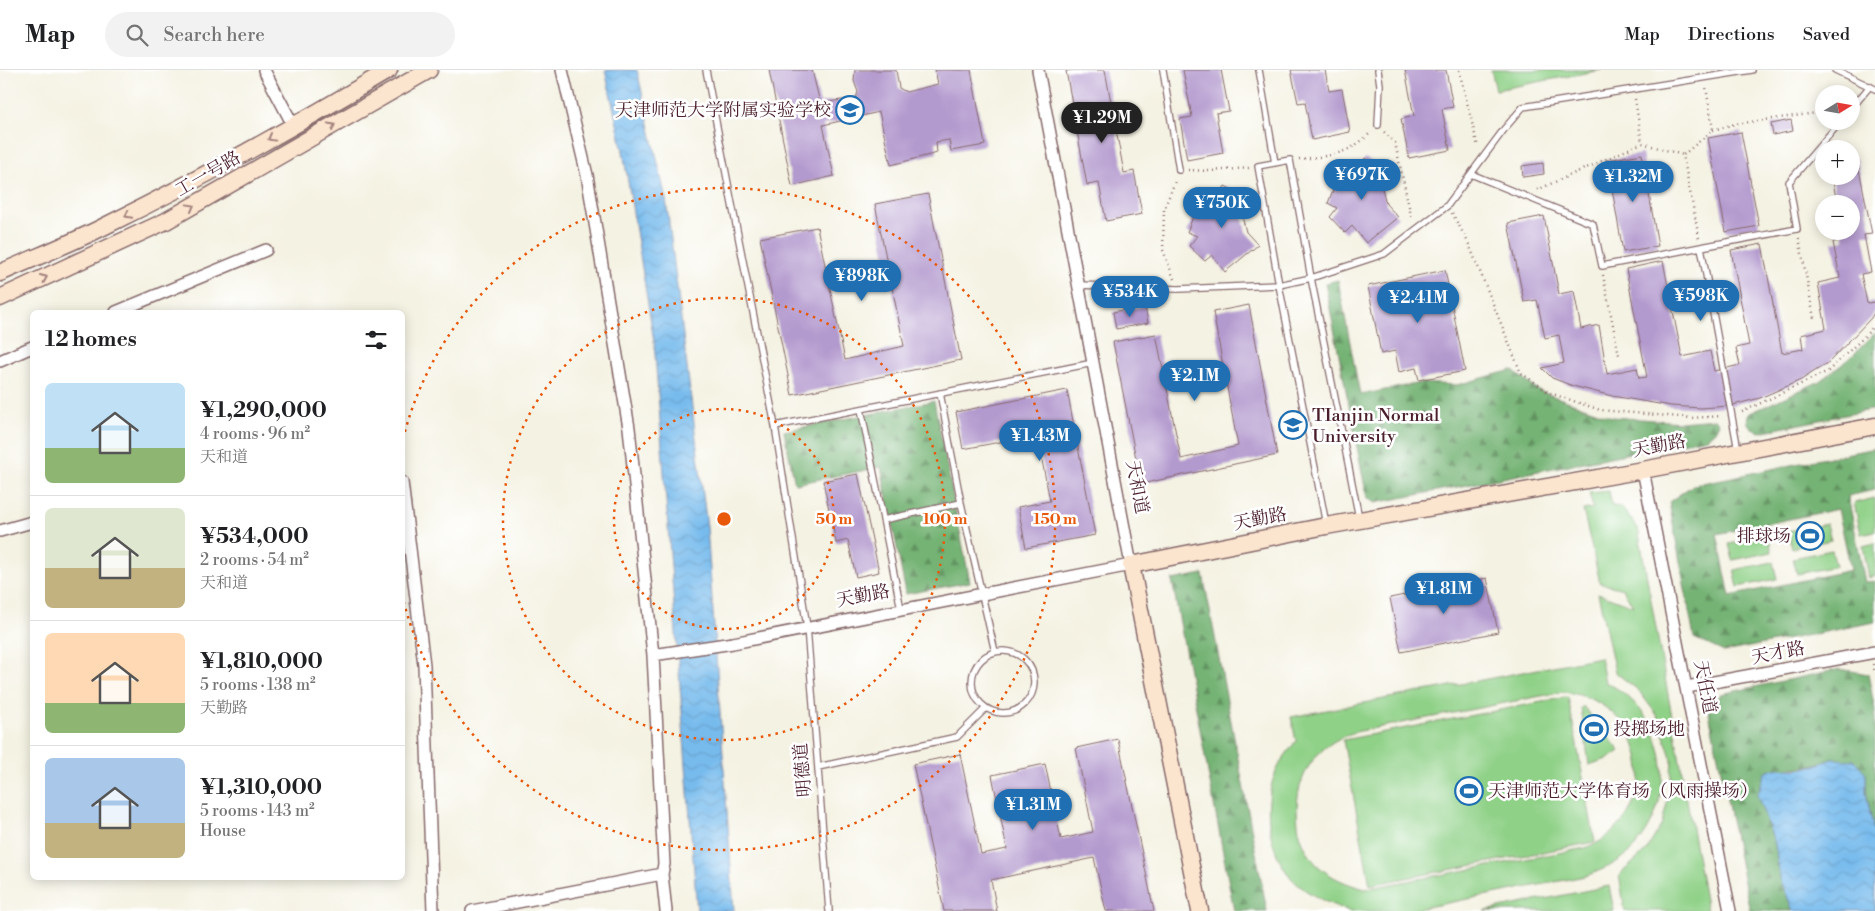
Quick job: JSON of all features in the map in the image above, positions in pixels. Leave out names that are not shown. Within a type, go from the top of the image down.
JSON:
[{"type":"street","points":[[264,70],[293,126]]},
{"type":"street","name":"工一号路","points":[[0,273],[105,226],[293,126],[389,70]]},
{"type":"street","name":"工一号路","points":[[0,298],[166,221],[429,70]]},
{"type":"street","points":[[562,70],[587,175],[630,428],[654,655],[664,864],[662,874],[666,911]]},
{"type":"street","name":"天和道","points":[[1038,70],[1200,911]]},
{"type":"street","points":[[121,310],[266,250]]},
{"type":"street","points":[[0,361],[30,348]]},
{"type":"street","name":"天勤路","points":[[654,655],[734,643],[807,627],[1326,526],[1643,470],[1875,426]]},
{"type":"street","name":"天任道","points":[[1643,470],[1730,911]]},
{"type":"street","points":[[405,507],[424,665],[433,911]]},
{"type":"street","points":[[0,531],[30,523]]},
{"type":"street","name":"天才路","points":[[1687,687],[1875,652]]},
{"type":"street","points":[[472,911],[662,874]]},
{"type":"lane","name":"明德道","points":[[706,70],[774,426],[807,627],[829,911]]},
{"type":"lane","points":[[1163,70],[1179,170]]},
{"type":"lane","points":[[1259,70],[1275,163]]},
{"type":"lane","points":[[1378,70],[1380,85],[1378,125]]},
{"type":"lane","points":[[1079,285],[1178,289],[1279,284],[1312,278],[1384,254],[1447,206],[1523,108],[1752,70]]},
{"type":"lane","points":[[1835,70],[1873,87],[1860,100]]},
{"type":"lane","points":[[1471,174],[1593,224],[1602,266],[1797,229],[1789,182],[1833,130]]},
{"type":"lane","points":[[1326,526],[1258,166],[1290,160],[1360,520]]},
{"type":"lane","points":[[1701,247],[1738,452]]},
{"type":"lane","points":[[774,426],[1093,363]]},
{"type":"lane","points":[[940,393],[961,503],[995,652]]},
{"type":"lane","points":[[861,409],[901,610]]},
{"type":"lane","points":[[883,520],[961,503]]},
{"type":"lane","points":[[995,652],[1011,652],[1025,660],[1032,674],[1032,690],[1024,704],[1017,709],[1002,712],[986,708],[980,703],[972,689],[973,673],[981,659],[995,652]]},
{"type":"lane","points":[[818,767],[957,737],[986,708]]},
{"type":"path","points":[[1459,70],[1481,160]]},
{"type":"path","points":[[1704,78],[1713,130]]},
{"type":"path","points":[[1634,89],[1642,143]]},
{"type":"path","points":[[1683,155],[1713,130],[1735,124],[1815,113]]},
{"type":"path","points":[[1290,160],[1332,156],[1359,145],[1378,125],[1395,144],[1414,231]]},
{"type":"path","points":[[1524,196],[1642,143],[1683,155]]},
{"type":"path","points":[[1683,155],[1701,247]]},
{"type":"path","points":[[1178,289],[1163,250],[1164,209],[1179,170],[1210,171],[1258,166]]},
{"type":"path","points":[[1447,206],[1468,242],[1521,373],[1550,393],[1600,410],[1691,418],[1732,415],[1828,371],[1875,325]]},
{"type":"path","points":[[1797,229],[1814,318]]},
{"type":"path","points":[[1602,266],[1619,355]]},
{"type":"green space","points":[[1491,70],[1601,70],[1496,90]]},
{"type":"green space","points":[[1338,280],[1360,395],[1420,383],[1457,385],[1512,370],[1539,391],[1612,417],[1681,422],[1715,419],[1719,423],[1715,431],[1707,438],[1375,503],[1367,498],[1325,283]]},
{"type":"green space","points":[[1875,333],[1875,409],[1760,432],[1752,429],[1747,422],[1748,414],[1818,382],[1848,360]]},
{"type":"green space","points":[[934,401],[970,582],[906,594],[881,467],[795,484],[784,431]]},
{"type":"green space","points":[[1875,448],[1875,490],[1848,496],[1865,582],[1875,581],[1875,622],[1724,652],[1694,638],[1669,502],[1693,485]],"holes":[[[1838,509],[1851,570],[1730,596],[1717,534]]]},
{"type":"green space","points":[[1609,491],[1612,506],[1621,507],[1638,528],[1707,911],[1625,911],[1619,875],[1646,851],[1662,824],[1670,790],[1672,760],[1657,715],[1638,690],[1615,672],[1598,593],[1633,606],[1623,589],[1600,583],[1583,510],[1593,508],[1589,493]]},
{"type":"green space","points":[[1875,498],[1875,531],[1861,534],[1854,503]]},
{"type":"green space","name":"排球场","points":[[1827,524],[1831,540],[1792,548],[1788,531]]},
{"type":"green space","name":"排球场","points":[[1768,536],[1772,552],[1733,560],[1729,544]]},
{"type":"green space","points":[[1875,543],[1875,576],[1869,578],[1863,546]]},
{"type":"green space","name":"排球场","points":[[1832,550],[1836,566],[1797,574],[1793,558]]},
{"type":"green space","name":"排球场","points":[[1773,562],[1777,579],[1738,587],[1734,570]]},
{"type":"green space","points":[[1203,574],[1267,911],[1234,911],[1172,580]]},
{"type":"green space","name":"天津师范大学体育场（风雨操场）","points":[[1600,657],[1605,682],[1626,695],[1643,713],[1654,734],[1661,757],[1662,781],[1658,805],[1649,827],[1629,853],[1611,865],[1585,876],[1407,911],[1350,911],[1321,900],[1296,883],[1280,862],[1275,850],[1269,823],[1269,796],[1276,772],[1296,741],[1291,717]],"holes":[[[1562,692],[1585,697],[1605,707],[1621,721],[1632,739],[1639,759],[1639,780],[1634,801],[1622,822],[1596,844],[1585,848],[1365,889],[1346,883],[1328,874],[1313,861],[1307,851],[1302,841],[1298,824],[1298,793],[1302,779],[1317,755],[1340,738],[1355,732]]]},
{"type":"green space","points":[[1840,669],[1868,674],[1875,710],[1875,836],[1866,792],[1866,773],[1833,759],[1818,764],[1792,768],[1776,768],[1757,794],[1775,844],[1780,878],[1793,911],[1750,911],[1708,708],[1721,694]]},
{"type":"green space","name":"天津师范大学体育场（风雨操场）","points":[[1568,697],[1595,842],[1370,885],[1343,740]]},
{"type":"green space","name":"天津师范大学体育场（风雨操场）","points":[[1583,706],[1620,751],[1610,758],[1589,765],[1581,708]]},
{"type":"green space","points":[[1609,886],[1614,911],[1485,911]]},
{"type":"water","points":[[605,70],[637,70],[666,199],[707,527],[734,911],[697,911],[654,341],[623,151]]},
{"type":"water","points":[[1833,759],[1854,760],[1866,773],[1866,792],[1875,836],[1875,911],[1793,911],[1780,878],[1775,844],[1757,795],[1765,773],[1778,768],[1806,768]]},
{"type":"building","points":[[769,70],[812,70],[820,103],[856,98],[858,92],[854,81],[855,70],[896,70],[899,88],[906,92],[938,84],[935,70],[971,70],[985,145],[951,151],[949,140],[936,142],[937,153],[891,165],[879,112],[823,125],[834,176],[792,186]]},
{"type":"building","points":[[1105,70],[1124,173],[1134,171],[1142,214],[1106,221],[1099,183],[1087,185],[1066,71]]},
{"type":"building","points":[[1183,70],[1221,70],[1229,111],[1216,113],[1223,153],[1187,160],[1180,119],[1192,117]]},
{"type":"building","points":[[1291,70],[1325,70],[1329,91],[1342,89],[1350,132],[1312,140],[1305,102],[1298,103]]},
{"type":"building","points":[[1405,70],[1446,70],[1453,107],[1442,109],[1450,150],[1409,158],[1401,119],[1414,116]]},
{"type":"building","points":[[1791,120],[1793,131],[1773,135],[1771,124]]},
{"type":"building","points":[[1741,132],[1759,226],[1726,232],[1708,138]]},
{"type":"building","points":[[1642,154],[1658,246],[1623,252],[1607,160]]},
{"type":"building","points":[[1365,158],[1389,170],[1382,188],[1386,204],[1398,217],[1366,243],[1352,226],[1345,233],[1330,217],[1337,208],[1328,203],[1336,183],[1343,185],[1347,164],[1360,167]]},
{"type":"building","points":[[1543,163],[1544,174],[1523,177],[1522,166]]},
{"type":"building","points":[[1860,174],[1872,234],[1864,235],[1871,272],[1861,274],[1867,303],[1875,302],[1875,311],[1871,318],[1829,362],[1801,380],[1760,398],[1729,406],[1701,408],[1671,406],[1612,396],[1573,386],[1552,378],[1542,368],[1564,363],[1559,335],[1545,338],[1537,300],[1524,302],[1508,223],[1544,216],[1559,294],[1574,291],[1581,329],[1599,325],[1607,374],[1637,368],[1639,378],[1647,377],[1626,269],[1663,261],[1682,357],[1710,351],[1714,371],[1740,365],[1736,348],[1749,345],[1731,250],[1762,244],[1782,353],[1803,349],[1801,335],[1826,329],[1818,283],[1840,278],[1833,242],[1860,240],[1860,195],[1835,195],[1834,185],[1860,185]]},
{"type":"building","points":[[1225,186],[1249,199],[1242,216],[1246,232],[1258,245],[1225,272],[1212,255],[1205,261],[1189,246],[1197,236],[1187,232],[1195,212],[1203,214],[1206,193],[1219,196]]},
{"type":"building","points":[[928,194],[961,360],[792,395],[760,238],[817,227],[845,360],[904,346],[875,204]]},
{"type":"building","points":[[1445,270],[1465,371],[1419,380],[1416,368],[1399,372],[1395,351],[1381,354],[1368,286]]},
{"type":"building","points":[[1249,305],[1277,455],[1141,484],[1113,342],[1156,334],[1181,459],[1238,446],[1213,312]]},
{"type":"building","points":[[1145,306],[1148,323],[1116,329],[1113,312]]},
{"type":"building","points":[[1067,390],[1095,535],[1026,548],[1018,507],[1050,501],[1037,435],[963,449],[956,412]]},
{"type":"building","points":[[858,474],[879,572],[856,577],[848,540],[836,543],[823,481]]},
{"type":"building","points":[[1487,578],[1498,632],[1401,652],[1390,598]]},
{"type":"building","points":[[1118,739],[1154,911],[1106,911],[1094,858],[991,880],[997,911],[944,911],[913,764],[960,754],[981,854],[1007,849],[992,775],[1045,764],[1061,839],[1093,832],[1076,748]]},
{"type":"place","name":"天津师范大学附属实验学校","points":[[850,110]]},
{"type":"place","name":"TIanjin Normal University","points":[[1293,425]]},
{"type":"place","name":"排球场","points":[[1810,536]]},
{"type":"place","name":"投掷场地","points":[[1594,729]]},
{"type":"place","name":"天津师范大学体育场（风雨操场）","points":[[1469,791]]}]
